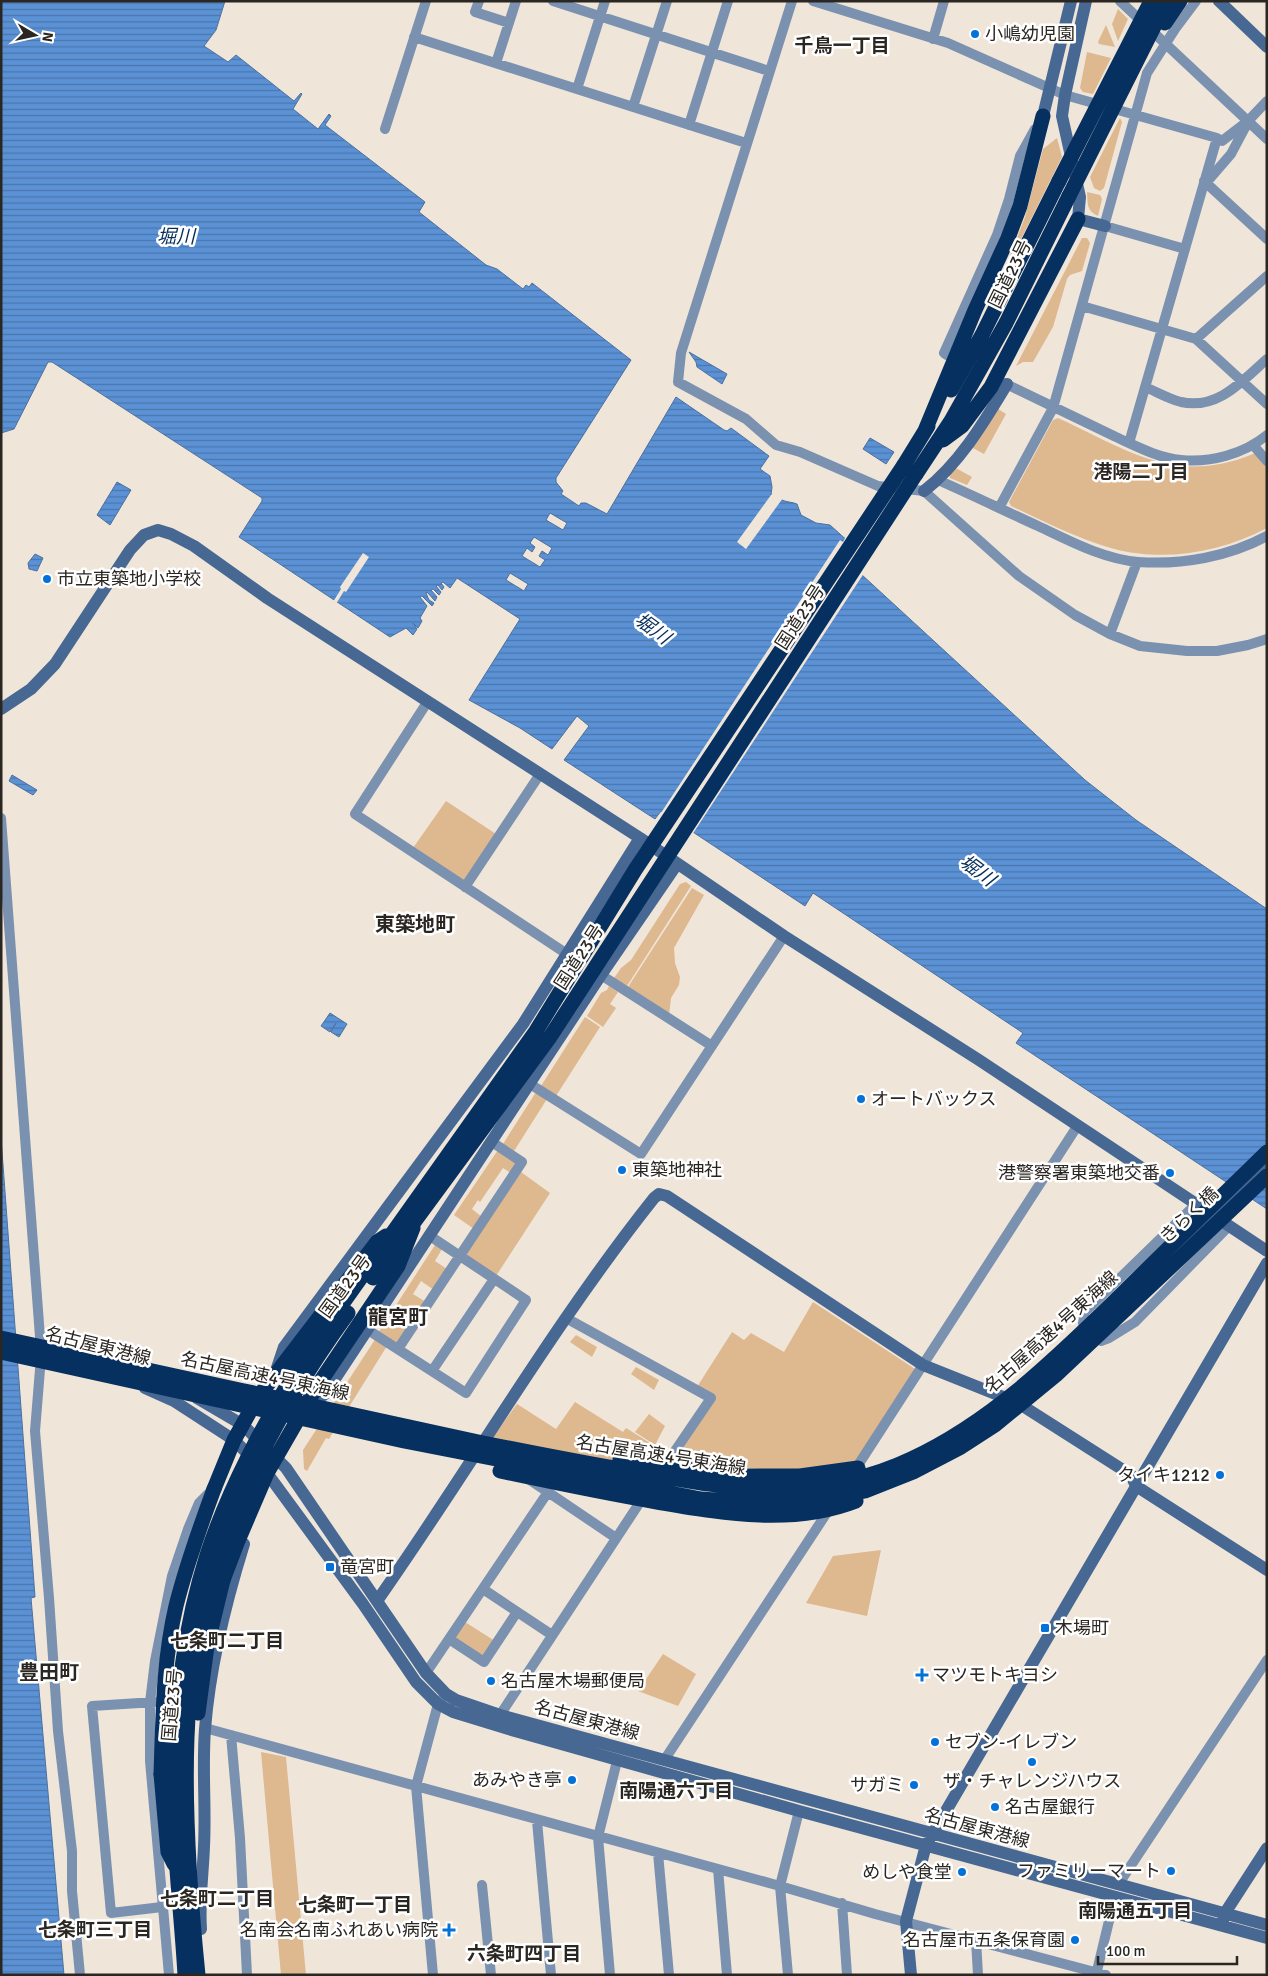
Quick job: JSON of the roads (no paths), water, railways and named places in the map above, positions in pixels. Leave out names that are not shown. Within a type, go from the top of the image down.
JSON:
[{"type":"highway","name":"国道23号","points":[[185,1975],[174,1821],[179,1691],[188,1630],[207,1556],[237,1478],[268,1417],[300,1362],[398,1228],[536,1031],[636,870],[940,408],[982,335],[1151,1]]},
{"type":"highway","name":"国道23号","points":[[198,1975],[190,1896],[186,1773],[190,1690],[201,1624],[218,1558],[238,1503],[278,1422],[346,1316],[550,1037],[972,385],[1006,323],[1167,1]]},
{"type":"highway","points":[[1134,69],[1180,1]]},
{"type":"highway","points":[[924,433],[1020,206],[1042,116]]},
{"type":"highway","points":[[934,446],[962,426],[991,387],[1078,219]]},
{"type":"highway","name":"名古屋高速4号東海線","points":[[1,1340],[518,1450],[636,1472],[739,1488],[780,1489],[834,1484],[892,1468],[952,1438],[979,1421],[1060,1355],[1267,1152]]},
{"type":"highway","name":"名古屋高速4号東海線","points":[[1,1350],[404,1441],[701,1499],[742,1503],[788,1503],[820,1500],[865,1491],[938,1460],[995,1425],[1063,1369],[1267,1176]]},
{"type":"highway","points":[[190,1896],[196,1725],[207,1646],[223,1580],[267,1473],[304,1409],[398,1266],[415,1222]]},
{"type":"highway","points":[[178,1872],[168,1852],[161,1774],[164,1687],[176,1607],[186,1569],[214,1488],[234,1440],[258,1397],[377,1242],[398,1228]]},
{"type":"highway","points":[[404,1441],[418,1453],[555,1483],[712,1512],[795,1515],[834,1509],[868,1496],[954,1444],[1014,1401]]},
{"type":"highway","points":[[518,1450],[536,1446],[689,1470],[741,1476],[771,1476],[835,1472],[893,1462],[910,1459],[954,1444]]},
{"type":"street","points":[[385,129],[426,1]]},
{"type":"street","points":[[479,1],[475,12],[509,23]]},
{"type":"street","points":[[496,63],[516,1]]},
{"type":"street","points":[[553,1],[770,71]]},
{"type":"street","points":[[577,89],[605,1]]},
{"type":"street","points":[[633,107],[668,1]]},
{"type":"street","points":[[690,125],[728,1]]},
{"type":"street","points":[[792,1],[746,143],[682,353],[678,382],[746,419],[776,445],[800,452],[878,486],[924,491],[1019,576],[1075,615],[1110,634],[1140,646],[1187,651],[1217,651],[1267,639]]},
{"type":"street","points":[[813,1],[948,43],[1065,95],[1219,139],[1232,152]]},
{"type":"street","points":[[933,39],[944,1]]},
{"type":"street","points":[[948,355],[944,353],[996,235],[1009,199],[1020,156],[1042,116],[1071,1]]},
{"type":"street","points":[[1086,1],[1062,116],[1080,197],[1078,219],[1185,249]]},
{"type":"street","points":[[1120,1],[1267,139]]},
{"type":"street","points":[[999,508],[1053,408],[1147,73],[1196,1]]},
{"type":"street","points":[[1219,1],[1267,47]]},
{"type":"street","points":[[414,37],[746,143]]},
{"type":"street","points":[[1129,443],[1219,139],[1248,121],[1267,101]]},
{"type":"street","points":[[1205,182],[1232,152],[1248,121]]},
{"type":"street","points":[[1205,182],[1267,239]]},
{"type":"street","points":[[1196,339],[1267,276]]},
{"type":"street","points":[[1082,306],[1196,339],[1267,404]]},
{"type":"street","points":[[1145,387],[1179,401],[1205,403],[1226,394],[1267,359]]},
{"type":"street","points":[[924,491],[938,480],[983,424],[1004,383],[1129,443],[1152,453],[1179,460],[1201,461],[1221,457],[1253,444],[1267,435]]},
{"type":"street","points":[[1253,444],[1267,461]]},
{"type":"street","points":[[938,480],[1085,548],[1137,562],[1178,562],[1200,559],[1242,548],[1267,536]]},
{"type":"street","points":[[1,709],[31,689],[55,664],[130,550],[144,535],[158,530],[171,534],[194,546],[266,598],[640,838],[784,936],[1078,1125],[1267,1251]]},
{"type":"street","points":[[1110,634],[1137,562]]},
{"type":"street","points":[[428,701],[355,814],[465,886],[603,972],[712,1046]]},
{"type":"street","points":[[465,886],[540,774]]},
{"type":"street","points":[[1,818],[38,1353],[35,1431],[58,1731],[72,1851],[72,1891],[80,1975]]},
{"type":"street","points":[[275,1376],[284,1347],[523,1024],[640,838]]},
{"type":"street","points":[[304,1409],[325,1394],[603,972],[677,864]]},
{"type":"street","points":[[530,1084],[641,1154],[784,936]]},
{"type":"street","points":[[666,1760],[1078,1125]]},
{"type":"street","points":[[398,1349],[522,1162],[492,1142]]},
{"type":"street","name":"きらく橋","points":[[1014,1401],[1105,1323],[1135,1290],[1267,1165]]},
{"type":"street","points":[[377,1601],[566,1318],[627,1230],[659,1194],[667,1196],[923,1366],[1014,1401],[1131,1475],[1136,1486],[1267,1570]]},
{"type":"street","points":[[1196,1203],[1084,1312],[1083,1323],[1090,1335],[1101,1341],[1134,1322],[1229,1226]]},
{"type":"street","points":[[368,1330],[466,1393],[526,1300],[430,1236]]},
{"type":"street","points":[[911,1975],[906,1921],[926,1845],[1267,1263]]},
{"type":"street","points":[[432,1371],[494,1279]]},
{"type":"street","points":[[499,1720],[552,1635],[710,1398],[566,1318]]},
{"type":"street","name":"名古屋東港線","points":[[1,1340],[38,1353],[119,1375],[174,1401],[234,1440],[267,1473],[363,1604],[416,1682],[438,1704],[452,1712],[499,1720],[666,1760],[933,1834],[1116,1891]]},
{"type":"street","name":"名古屋東港線","points":[[1,1350],[38,1353],[117,1368],[176,1386],[242,1425],[286,1468],[426,1674],[446,1694],[499,1720],[618,1761],[926,1845],[1116,1891],[1223,1920],[1267,1938]]},
{"type":"street","points":[[481,1446],[616,1538]]},
{"type":"street","points":[[168,1975],[150,1762],[150,1702],[155,1661],[172,1576],[199,1503],[214,1488]]},
{"type":"street","points":[[426,1674],[548,1492]]},
{"type":"street","points":[[204,1975],[200,1914],[204,1845],[205,1728],[220,1628],[230,1585],[244,1545],[249,1517]]},
{"type":"street","points":[[483,1589],[552,1635]]},
{"type":"street","points":[[449,1639],[484,1662],[518,1612]]},
{"type":"street","points":[[1096,1973],[1116,1891],[1267,1660]]},
{"type":"street","points":[[433,1975],[416,1786],[438,1704],[446,1694]]},
{"type":"street","points":[[162,1907],[111,1913],[92,1706],[150,1702],[207,1712]]},
{"type":"street","points":[[205,1728],[538,1821],[1106,1975]]},
{"type":"street","points":[[231,1735],[240,1838],[248,1975]]},
{"type":"street","points":[[610,1975],[598,1837],[618,1761]]},
{"type":"street","points":[[788,1975],[780,1886],[799,1811]]},
{"type":"street","points":[[538,1821],[551,1975]]},
{"type":"street","points":[[1223,1920],[1267,1848]]},
{"type":"street","points":[[658,1853],[669,1975]]},
{"type":"street","points":[[718,1869],[727,1975]]},
{"type":"street","points":[[482,1885],[491,1975]]},
{"type":"street","points":[[842,1903],[847,1975]]},
{"type":"street","name":"名古屋東港線","points":[[1223,1920],[1267,1925]]},
{"type":"street","points":[[976,1940],[978,1975]]},
{"type":"water","name":"堀川","points":[[1,1],[225,1],[216,30],[204,46],[228,62],[236,55],[294,101],[301,93],[293,109],[318,129],[329,114],[331,116],[325,125],[425,202],[419,212],[486,265],[497,269],[523,289],[526,285],[529,287],[532,283],[631,360],[556,478],[556,482],[563,491],[561,494],[579,506],[581,503],[586,503],[607,514],[676,397],[724,430],[727,431],[731,428],[769,456],[760,469],[770,476],[771,495],[797,504],[801,515],[816,523],[830,525],[870,561],[861,574],[1085,780],[1136,820],[1267,909],[1267,1209],[1016,1043],[1023,1033],[813,893],[805,906],[661,811],[655,819],[564,760],[589,726],[577,716],[552,749],[520,728],[469,700],[520,619],[457,578],[450,588],[443,582],[441,583],[444,587],[442,590],[438,585],[436,586],[441,592],[439,595],[433,589],[431,590],[437,597],[435,601],[426,593],[429,600],[434,603],[432,606],[422,596],[420,597],[427,606],[420,618],[422,621],[418,628],[413,623],[417,629],[413,635],[406,628],[390,637],[239,537],[262,501],[262,498],[52,362],[48,362],[14,429],[1,433]],"holes":[[[550,513],[567,523],[563,530],[546,520]],[[534,537],[552,548],[548,555],[542,551],[539,556],[545,560],[540,567],[522,556],[527,548],[532,552],[535,547],[530,543]],[[510,573],[528,584],[524,591],[506,580]]]},
{"type":"water","points":[[689,352],[727,374],[722,384],[697,367]]},
{"type":"water","points":[[870,438],[894,452],[886,464],[863,449]]},
{"type":"water","points":[[117,482],[131,490],[110,525],[97,515]]},
{"type":"water","points":[[35,554],[43,558],[37,571],[29,569],[28,563]]},
{"type":"water","points":[[12,775],[37,790],[33,795],[9,781]]},
{"type":"water","points":[[330,1013],[347,1024],[339,1037],[331,1032],[336,1023],[330,1032],[321,1026]]},
{"type":"water","points":[[1,1138],[35,1597],[31,1598],[64,1975],[1,1975]]},
{"type":"place","name":"小嶋幼児園","points":[[975,34]]},
{"type":"place","name":"市立東築地小学校","points":[[47,579]]},
{"type":"place","name":"オートバックス","points":[[861,1099]]},
{"type":"place","name":"東築地神社","points":[[622,1170]]},
{"type":"place","name":"港警察署東築地交番","points":[[1170,1173]]},
{"type":"place","name":"タイキ1212","points":[[1220,1475]]},
{"type":"place","name":"竜宮町","points":[[330,1567]]},
{"type":"place","name":"木場町","points":[[1045,1628]]},
{"type":"place","name":"マツモトキヨシ","points":[[922,1675]]},
{"type":"place","name":"名古屋木場郵便局","points":[[491,1681]]},
{"type":"place","name":"セブン-イレブン","points":[[935,1742]]},
{"type":"place","name":"ザ・チャレンジハウス","points":[[1032,1762]]},
{"type":"place","name":"あみやき亭","points":[[572,1780]]},
{"type":"place","name":"サガミ","points":[[914,1785]]},
{"type":"place","name":"名古屋銀行","points":[[995,1807]]},
{"type":"place","name":"ファミリーマート","points":[[1171,1871]]},
{"type":"place","name":"めしや食堂","points":[[962,1872]]},
{"type":"place","name":"名南会名南ふれあい病院","points":[[449,1930]]},
{"type":"place","name":"名古屋市五条保育園","points":[[1075,1940]]},
{"type":"district","name":"千鳥一丁目","points":[[842,45]]},
{"type":"district","name":"港陽二丁目","points":[[1141,471]]},
{"type":"district","name":"東築地町","points":[[415,924]]},
{"type":"district","name":"龍宮町","points":[[398,1317]]},
{"type":"district","name":"七条町二丁目","points":[[227,1640]]},
{"type":"district","name":"豊田町","points":[[49,1672]]},
{"type":"district","name":"南陽通六丁目","points":[[676,1790]]},
{"type":"district","name":"七条町二丁目","points":[[217,1898]]},
{"type":"district","name":"七条町一丁目","points":[[355,1904]]},
{"type":"district","name":"南陽通五丁目","points":[[1135,1910]]},
{"type":"district","name":"七条町三丁目","points":[[95,1929]]},
{"type":"district","name":"六条町四丁目","points":[[524,1953]]}]
